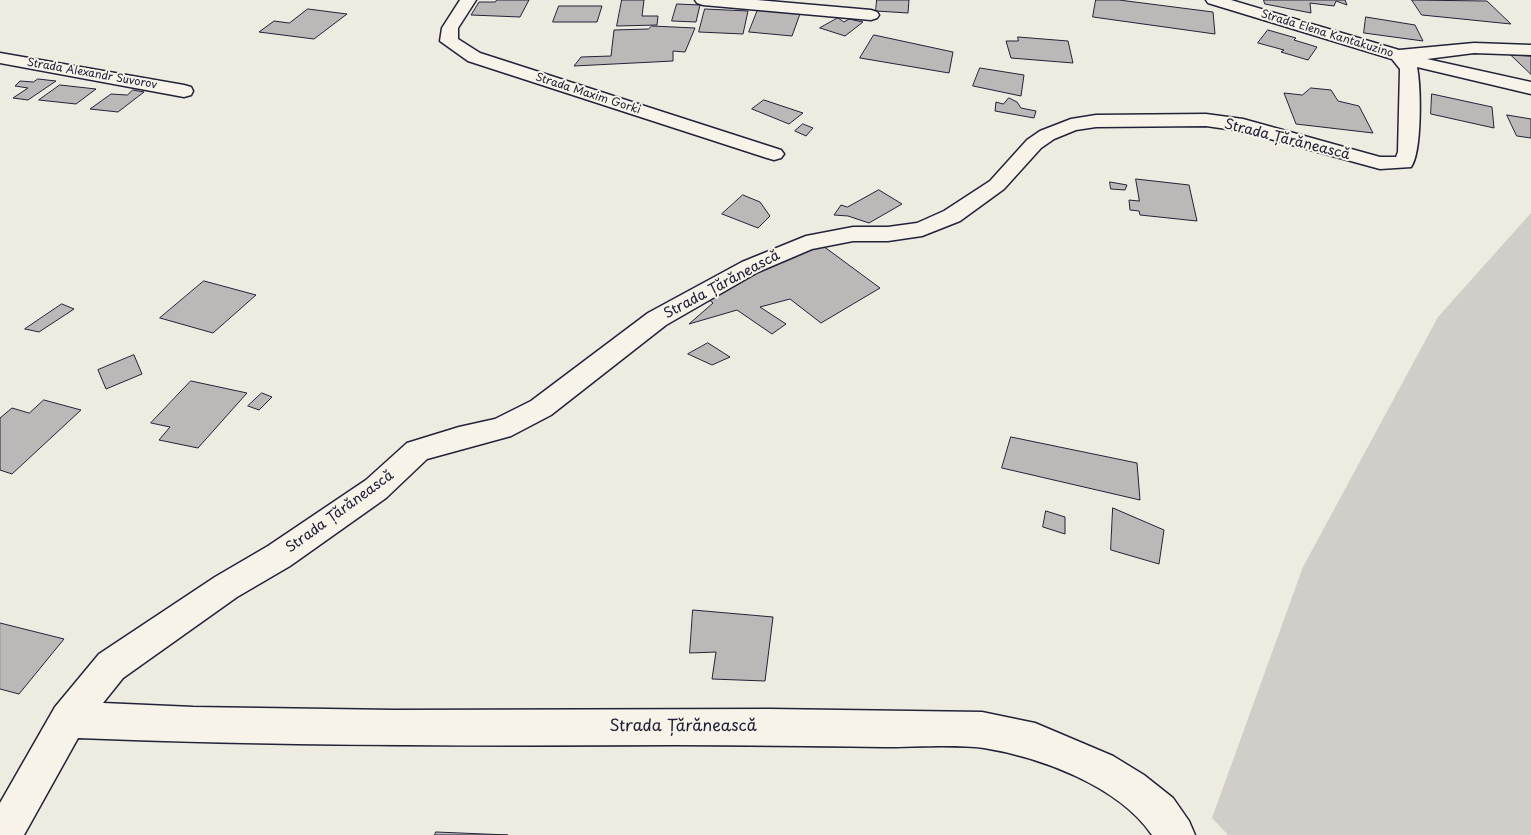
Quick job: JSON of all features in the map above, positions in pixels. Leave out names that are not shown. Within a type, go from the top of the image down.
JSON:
[{"type":"street","name":"Strada Maxim Gorki","points":[[468,0],[450,28],[449,41],[474,57],[774,154]]},
{"type":"street","points":[[703,0],[870,15]]},
{"type":"street","name":"Strada Elena Kantakuzino","points":[[1214,0],[1398,55],[1415,55],[1474,48],[1531,50]]},
{"type":"street","points":[[1398,55],[1434,67],[1531,88]]},
{"type":"street","name":"Strada Țărănească","points":[[3,835],[68,720],[111,666],[226,587],[279,556],[368,495],[417,451],[501,428],[541,408],[657,319],[750,267],[806,243],[853,234],[888,234],[922,229],[952,216],[997,185],[1034,144],[1046,135],[1071,125],[1128,119],[1206,120],[1243,126],[1347,156],[1380,163],[1404,163],[1408,152],[1410,82],[1409,68],[1398,55]]},
{"type":"street","name":"Strada Alexandr Suvorov","points":[[0,58],[184,91]]},
{"type":"street","name":"Strada Țărănească","points":[[68,720],[193,725],[396,728],[780,727],[982,730],[1035,741],[1100,769],[1131,788],[1159,812],[1176,835]]},
{"type":"shaded area","points":[[1531,213],[1531,835],[1228,835],[1212,818],[1303,567],[1438,317]]},
{"type":"building","points":[[497,0],[529,0],[520,17],[471,15],[479,2],[495,2]]},
{"type":"building","points":[[622,0],[644,0],[642,16],[658,16],[657,25],[617,26]]},
{"type":"building","points":[[877,0],[909,0],[908,13],[876,11]]},
{"type":"building","points":[[1096,0],[1119,0],[1213,12],[1215,34],[1093,17]]},
{"type":"building","points":[[1264,0],[1345,0],[1347,5],[1336,1],[1334,6],[1310,3],[1311,13],[1265,4]]},
{"type":"building","points":[[1412,0],[1487,1],[1511,24],[1422,15]]},
{"type":"building","points":[[677,4],[700,5],[696,22],[672,21]]},
{"type":"building","points":[[559,6],[602,6],[597,22],[553,22]]},
{"type":"building","points":[[759,7],[801,11],[792,36],[749,32]]},
{"type":"building","points":[[308,9],[347,14],[314,39],[259,32],[274,21],[289,23]]},
{"type":"building","points":[[705,9],[748,11],[743,34],[699,32]]},
{"type":"building","points":[[1366,17],[1415,25],[1423,41],[1364,33]]},
{"type":"building","points":[[838,18],[844,22],[849,19],[863,22],[845,36],[820,28]]},
{"type":"building","points":[[652,26],[695,28],[685,52],[673,51],[673,61],[574,66],[581,57],[611,56],[614,30],[648,29]]},
{"type":"building","points":[[1268,30],[1296,38],[1294,40],[1317,47],[1308,60],[1281,52],[1284,50],[1258,43]]},
{"type":"building","points":[[874,35],[953,52],[949,73],[860,58]]},
{"type":"building","points":[[1018,37],[1068,41],[1073,63],[1011,58],[1006,41],[1018,41]]},
{"type":"building","points":[[1511,55],[1531,56],[1531,74]]},
{"type":"building","points":[[980,68],[1024,75],[1021,96],[973,86]]},
{"type":"building","points":[[38,79],[56,81],[28,100],[13,98],[28,88],[15,86],[20,81],[33,82]]},
{"type":"building","points":[[60,85],[96,89],[76,104],[39,100]]},
{"type":"building","points":[[1311,88],[1331,90],[1338,101],[1359,106],[1373,133],[1296,124],[1284,93],[1302,95]]},
{"type":"building","points":[[133,90],[144,92],[118,112],[90,109],[111,94],[127,95]]},
{"type":"building","points":[[1432,94],[1492,107],[1494,128],[1431,114]]},
{"type":"building","points":[[1009,98],[1017,102],[1021,108],[1036,111],[1034,118],[995,111],[996,102],[1003,104]]},
{"type":"building","points":[[764,100],[803,113],[789,124],[752,109]]},
{"type":"building","points":[[1507,115],[1531,119],[1531,138],[1517,136]]},
{"type":"building","points":[[803,124],[813,128],[806,136],[795,131]]},
{"type":"building","points":[[1136,179],[1189,185],[1197,221],[1140,215],[1139,211],[1130,210],[1129,200],[1139,201]]},
{"type":"building","points":[[1110,182],[1127,185],[1125,190],[1111,189]]},
{"type":"building","points":[[879,190],[902,204],[869,223],[848,216],[834,215],[841,205],[847,207]]},
{"type":"building","points":[[743,195],[760,202],[770,216],[758,228],[722,214]]},
{"type":"building","points":[[815,240],[880,288],[821,323],[790,299],[760,307],[786,324],[772,334],[737,310],[689,324],[713,303],[707,298]]},
{"type":"building","points":[[204,281],[256,295],[213,333],[160,318]]},
{"type":"building","points":[[62,304],[74,309],[39,332],[25,329]]},
{"type":"building","points":[[708,343],[730,357],[712,365],[688,354]]},
{"type":"building","points":[[134,355],[142,374],[106,389],[98,370]]},
{"type":"building","points":[[191,381],[247,393],[198,448],[159,440],[170,427],[151,423]]},
{"type":"building","points":[[262,393],[272,397],[259,410],[248,406]]},
{"type":"building","points":[[44,400],[81,410],[12,474],[0,470],[0,418],[12,408],[29,413]]},
{"type":"building","points":[[1011,437],[1137,463],[1140,500],[1002,468]]},
{"type":"building","points":[[1113,508],[1164,530],[1159,564],[1111,550]]},
{"type":"building","points":[[1046,511],[1065,517],[1065,534],[1043,527]]},
{"type":"building","points":[[693,610],[773,617],[765,681],[712,679],[716,652],[690,653]]},
{"type":"building","points":[[0,623],[64,639],[19,694],[0,689]]},
{"type":"building","points":[[436,832],[508,835],[435,835]]}]
